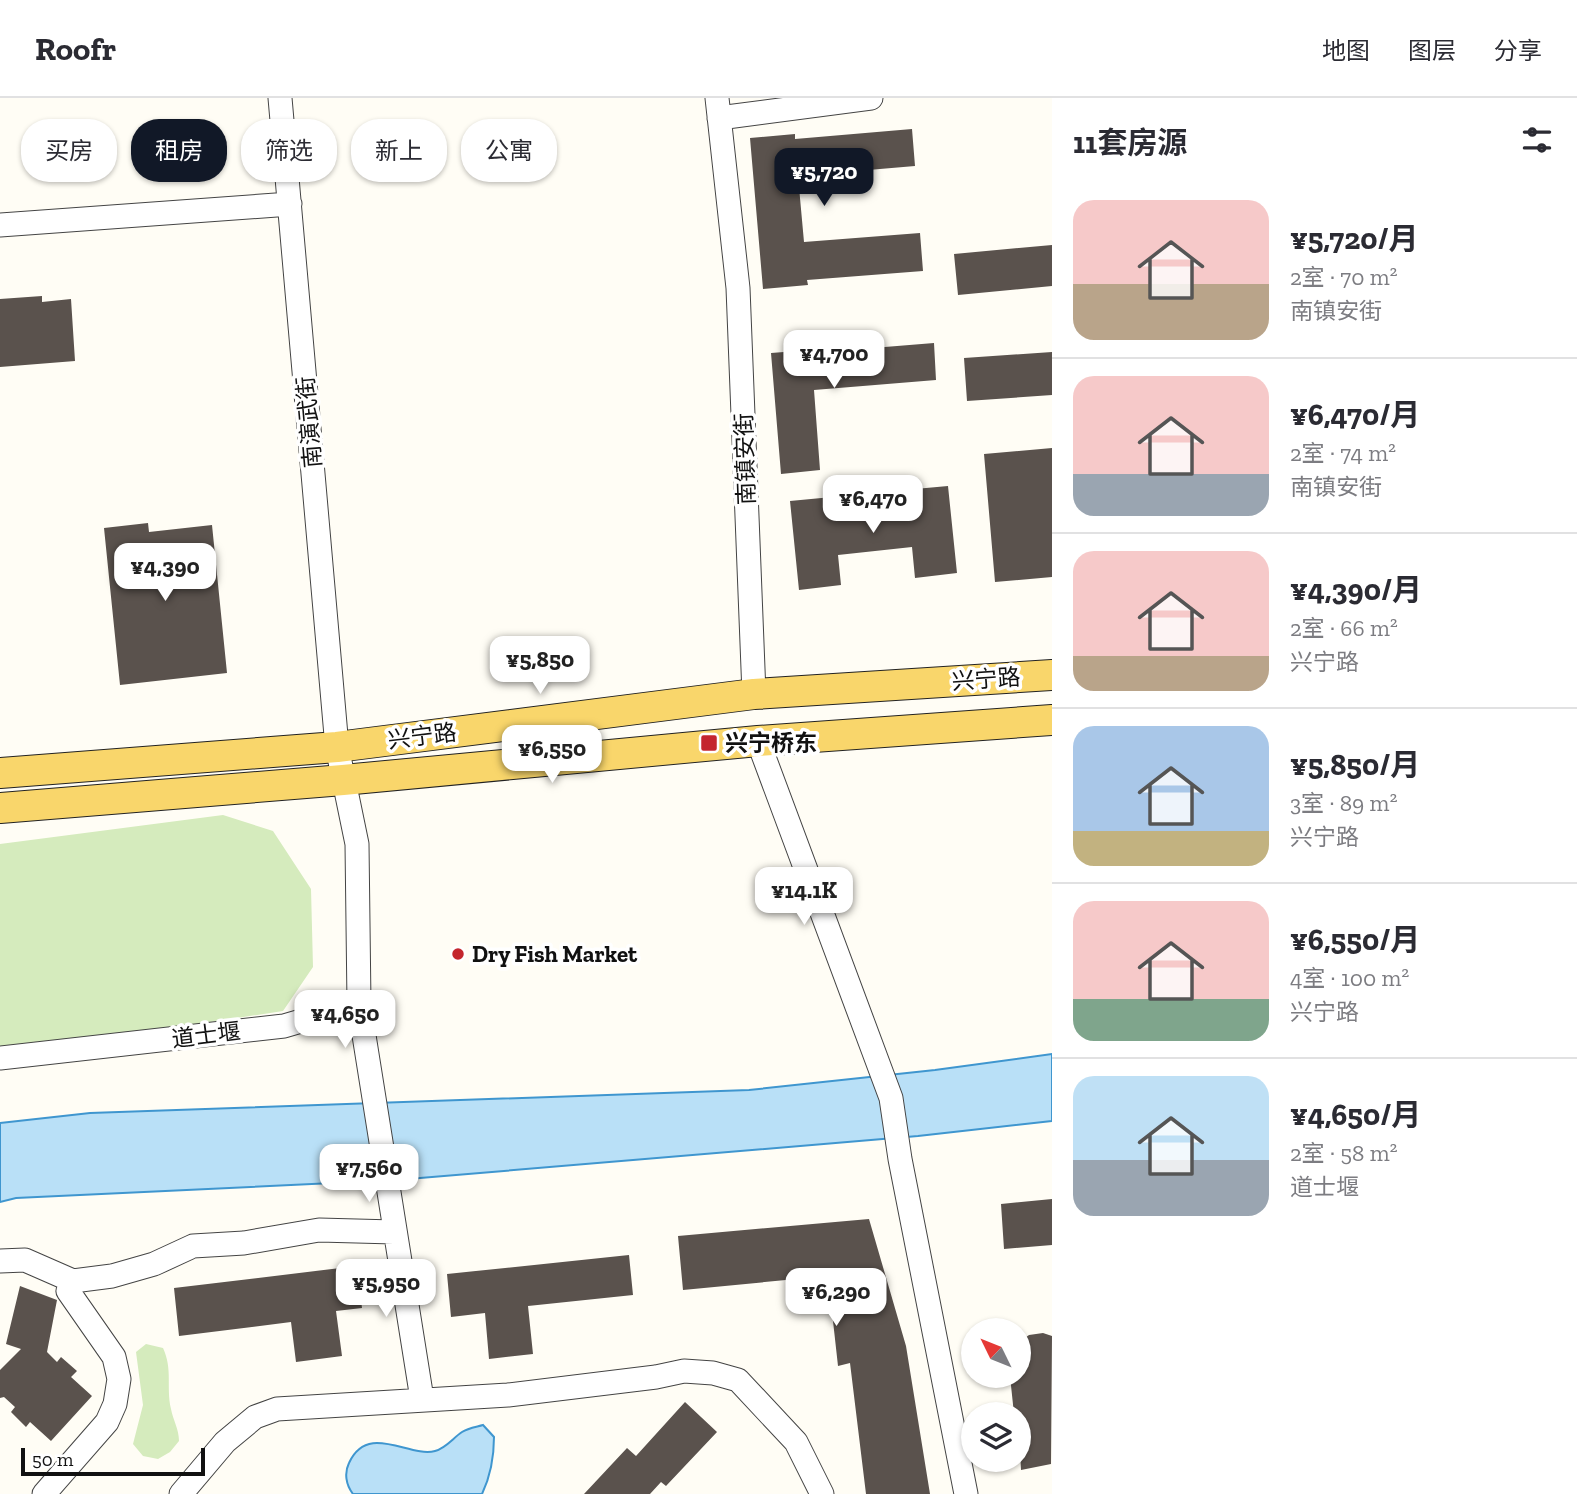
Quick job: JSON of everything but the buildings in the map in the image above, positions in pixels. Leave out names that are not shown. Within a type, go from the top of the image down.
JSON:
[{"type":"main road","name":"兴宁路","points":[[0,773],[337,747],[754,694],[1052,675]]},
{"type":"main road","name":"兴宁路","points":[[0,808],[343,780],[758,741],[1052,720]]},
{"type":"street","name":"南演武街","points":[[280,98],[337,747]]},
{"type":"street","points":[[718,108],[870,98]]},
{"type":"street","name":"南镇安街","points":[[718,108],[738,288],[754,694]]},
{"type":"street","points":[[0,225],[290,204]]},
{"type":"street","points":[[758,741],[891,1098],[900,1159],[966,1494]]},
{"type":"street","points":[[337,747],[357,844],[359,1004],[422,1399]]},
{"type":"street","name":"道士堰","points":[[0,1058],[284,1026],[359,1004]]},
{"type":"street","points":[[0,1261],[25,1259],[73,1281],[112,1276],[154,1264],[193,1246],[244,1243],[319,1230],[394,1232]]},
{"type":"street","points":[[44,1494],[107,1422],[115,1404],[119,1379],[114,1357],[68,1291],[73,1281]]},
{"type":"street","points":[[181,1494],[225,1442],[255,1417],[277,1409],[508,1395],[656,1377],[684,1371],[713,1373],[738,1380],[796,1442],[822,1494]]},
{"type":"green space","points":[[223,815],[273,831],[311,889],[313,967],[283,1011],[0,1054],[0,844]]},
{"type":"green space","points":[[146,1344],[163,1348],[166,1356],[170,1401],[179,1437],[170,1452],[158,1459],[143,1456],[133,1444],[143,1405],[136,1352]]},
{"type":"water","points":[[1052,1054],[1052,1121],[918,1136],[396,1180],[16,1198],[0,1202],[0,1123],[90,1113],[749,1090]]},
{"type":"water","points":[[483,1425],[494,1437],[491,1466],[482,1494],[353,1494],[349,1487],[346,1479],[347,1467],[357,1451],[367,1445],[378,1443],[425,1452],[435,1451],[464,1431]]},
{"type":"place","name":"兴宁桥东","points":[[709,743]]},
{"type":"place","name":"Dry Fish Market","points":[[458,954]]}]
